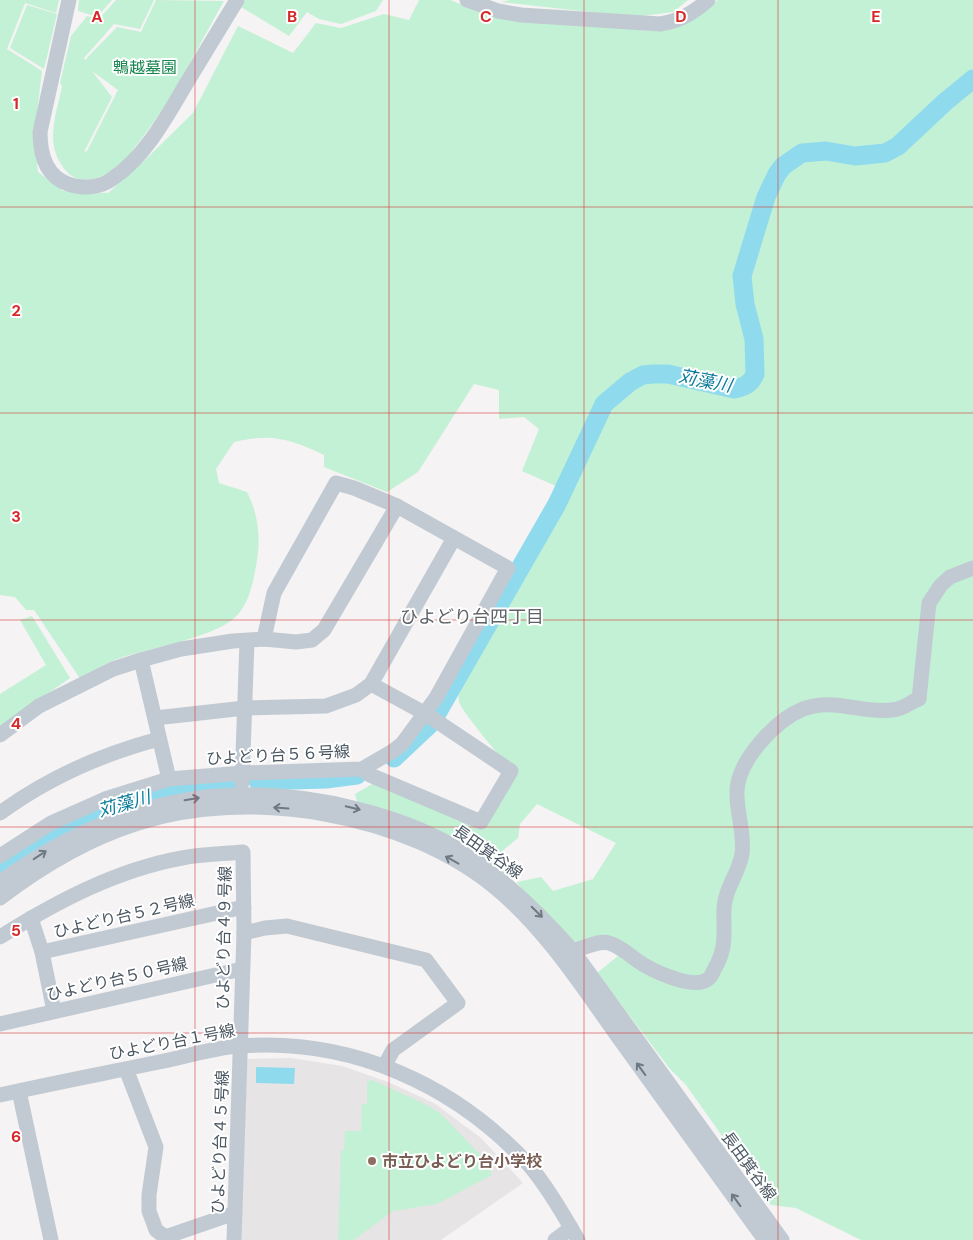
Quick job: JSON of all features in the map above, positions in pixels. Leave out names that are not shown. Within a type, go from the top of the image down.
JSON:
[{"type":"street","points":[[69,0],[40,132],[40,148],[47,168],[59,180],[80,187],[99,186],[112,180],[142,151],[168,114],[237,0]]},
{"type":"street","points":[[467,0],[498,11],[521,15],[660,24],[673,22],[691,14],[708,0]]},
{"type":"street","name":"ひよどり台５６号線","points":[[0,856],[51,823],[105,800],[168,779],[243,773],[362,768],[402,744],[426,714],[508,568],[397,506],[354,488],[336,483],[274,593],[264,639]]},
{"type":"street","points":[[0,735],[39,706],[113,669],[141,660],[181,649],[264,639],[296,642],[312,640],[324,630],[397,506]]},
{"type":"street","points":[[155,718],[246,708],[326,706],[356,696],[371,684],[454,538]]},
{"type":"street","points":[[573,951],[588,945],[609,943],[644,965],[675,979],[699,983],[709,979],[723,954],[727,892],[742,856],[743,838],[737,791],[738,780],[760,741],[778,724],[801,710],[817,705],[835,704],[874,710],[893,710],[907,707],[912,701],[919,699],[929,603],[941,585],[950,577],[973,568]]},
{"type":"street","points":[[240,800],[246,708],[247,641]]},
{"type":"street","points":[[141,660],[168,779]]},
{"type":"street","points":[[362,768],[370,774],[480,822],[510,771],[426,714],[371,684]]},
{"type":"street","points":[[0,813],[71,770],[124,748],[159,739]]},
{"type":"street","name":"長田箕谷線","points":[[0,882],[56,844],[92,827],[136,811],[171,802],[318,799],[388,817],[434,836],[473,859],[502,881],[536,910],[573,951],[782,1240]]},
{"type":"street","name":"長田箕谷線","points":[[0,898],[63,855],[138,823],[240,800],[315,812],[384,829],[429,847],[467,868],[496,888],[560,955],[765,1240]]},
{"type":"street","name":"ひよどり台４９号線","points":[[0,938],[31,918],[85,889],[136,870],[180,858],[243,852],[244,933],[240,1046]]},
{"type":"street","name":"ひよどり台５２号線","points":[[42,952],[244,907]]},
{"type":"street","points":[[31,918],[42,952],[54,1011]]},
{"type":"street","points":[[244,933],[265,928],[287,926],[426,960],[458,1003],[393,1050],[385,1065]]},
{"type":"street","name":"ひよどり台５０号線","points":[[0,1024],[242,969]]},
{"type":"street","name":"ひよどり台１号線","points":[[0,1095],[240,1046],[299,1046],[385,1065],[438,1091],[487,1125],[529,1165],[575,1234]]},
{"type":"street","name":"ひよどり台４５号線","points":[[234,1240],[240,1046]]},
{"type":"street","points":[[126,1069],[156,1147],[149,1194],[149,1211],[156,1230],[165,1237],[235,1213]]},
{"type":"street","points":[[19,1091],[51,1240]]},
{"type":"street","points":[[555,1240],[575,1234]]},
{"type":"shaded area","name":"市立ひよどり台小学校","points":[[291,1058],[342,1066],[388,1082],[434,1103],[481,1138],[523,1183],[441,1240],[240,1240],[245,1059]]},
{"type":"green space","points":[[0,0],[59,0],[56,13],[25,3],[7,49],[42,71],[34,138],[38,172],[63,191],[108,193],[193,113],[238,26],[293,53],[316,23],[341,28],[384,14],[409,20],[419,0],[450,0],[489,15],[649,31],[687,23],[718,0],[973,0],[973,1240],[861,1240],[796,1208],[771,1205],[686,1085],[670,1069],[597,973],[618,956],[600,947],[574,942],[553,924],[517,882],[541,877],[553,891],[593,879],[616,843],[537,804],[520,824],[518,838],[495,857],[507,865],[513,866],[516,873],[508,877],[358,804],[355,794],[374,783],[484,825],[515,774],[462,708],[458,697],[462,681],[471,661],[558,487],[522,471],[539,429],[524,417],[499,419],[499,390],[474,384],[418,472],[387,492],[324,467],[324,455],[291,441],[259,438],[234,442],[216,469],[219,483],[247,492],[258,528],[258,556],[251,588],[242,609],[232,620],[209,632],[115,660],[81,680],[34,610],[26,610],[15,597],[0,595]]},
{"type":"green space","name":"鵯越墓園","points":[[79,0],[112,0],[97,17],[78,11]]},
{"type":"green space","name":"鵯越墓園","points":[[116,0],[154,0],[140,29],[114,24],[84,58],[85,60],[117,27],[141,32],[156,0],[224,1],[172,94],[125,160],[112,171],[86,180],[73,177],[60,162],[55,152],[53,130],[62,86],[60,83],[71,36],[87,16],[99,19]],"holes":[[[92,71],[118,90],[87,151],[84,152],[112,97]]]},
{"type":"green space","points":[[245,0],[383,0],[376,11],[341,24],[319,19],[307,12],[289,36],[241,7]]},
{"type":"green space","points":[[510,0],[688,0],[673,12],[633,17],[501,2]]},
{"type":"green space","points":[[27,5],[57,14],[44,69],[10,48]]},
{"type":"green space","points":[[32,616],[70,678],[0,727],[0,694],[46,665],[20,620]]},
{"type":"green space","points":[[372,1080],[427,1105],[441,1114],[486,1161],[492,1175],[437,1204],[393,1211],[354,1240],[338,1240],[341,1150],[344,1150],[345,1131],[361,1131],[362,1104],[367,1104],[367,1082]]},
{"type":"water","points":[[256,1067],[295,1068],[294,1084],[256,1083]]},
{"type":"waterway","name":"苅藻川","points":[[436,715],[557,504],[604,404],[630,382],[643,375],[668,374],[734,389],[747,384],[755,374],[754,339],[745,304],[742,276],[766,197],[783,166],[802,153],[826,151],[855,156],[885,153],[898,146],[945,102],[973,79]]},
{"type":"waterway","name":"苅藻川","points":[[394,758],[430,724]]},
{"type":"waterway","name":"苅藻川","points":[[258,781],[326,779],[357,775]]},
{"type":"waterway","name":"苅藻川","points":[[0,866],[14,856],[97,810],[195,784],[231,782]]},
{"type":"place","name":"市立ひよどり台小学校","points":[[372,1161]]},
{"type":"district","name":"ひよどり台四丁目","points":[[472,617]]}]
